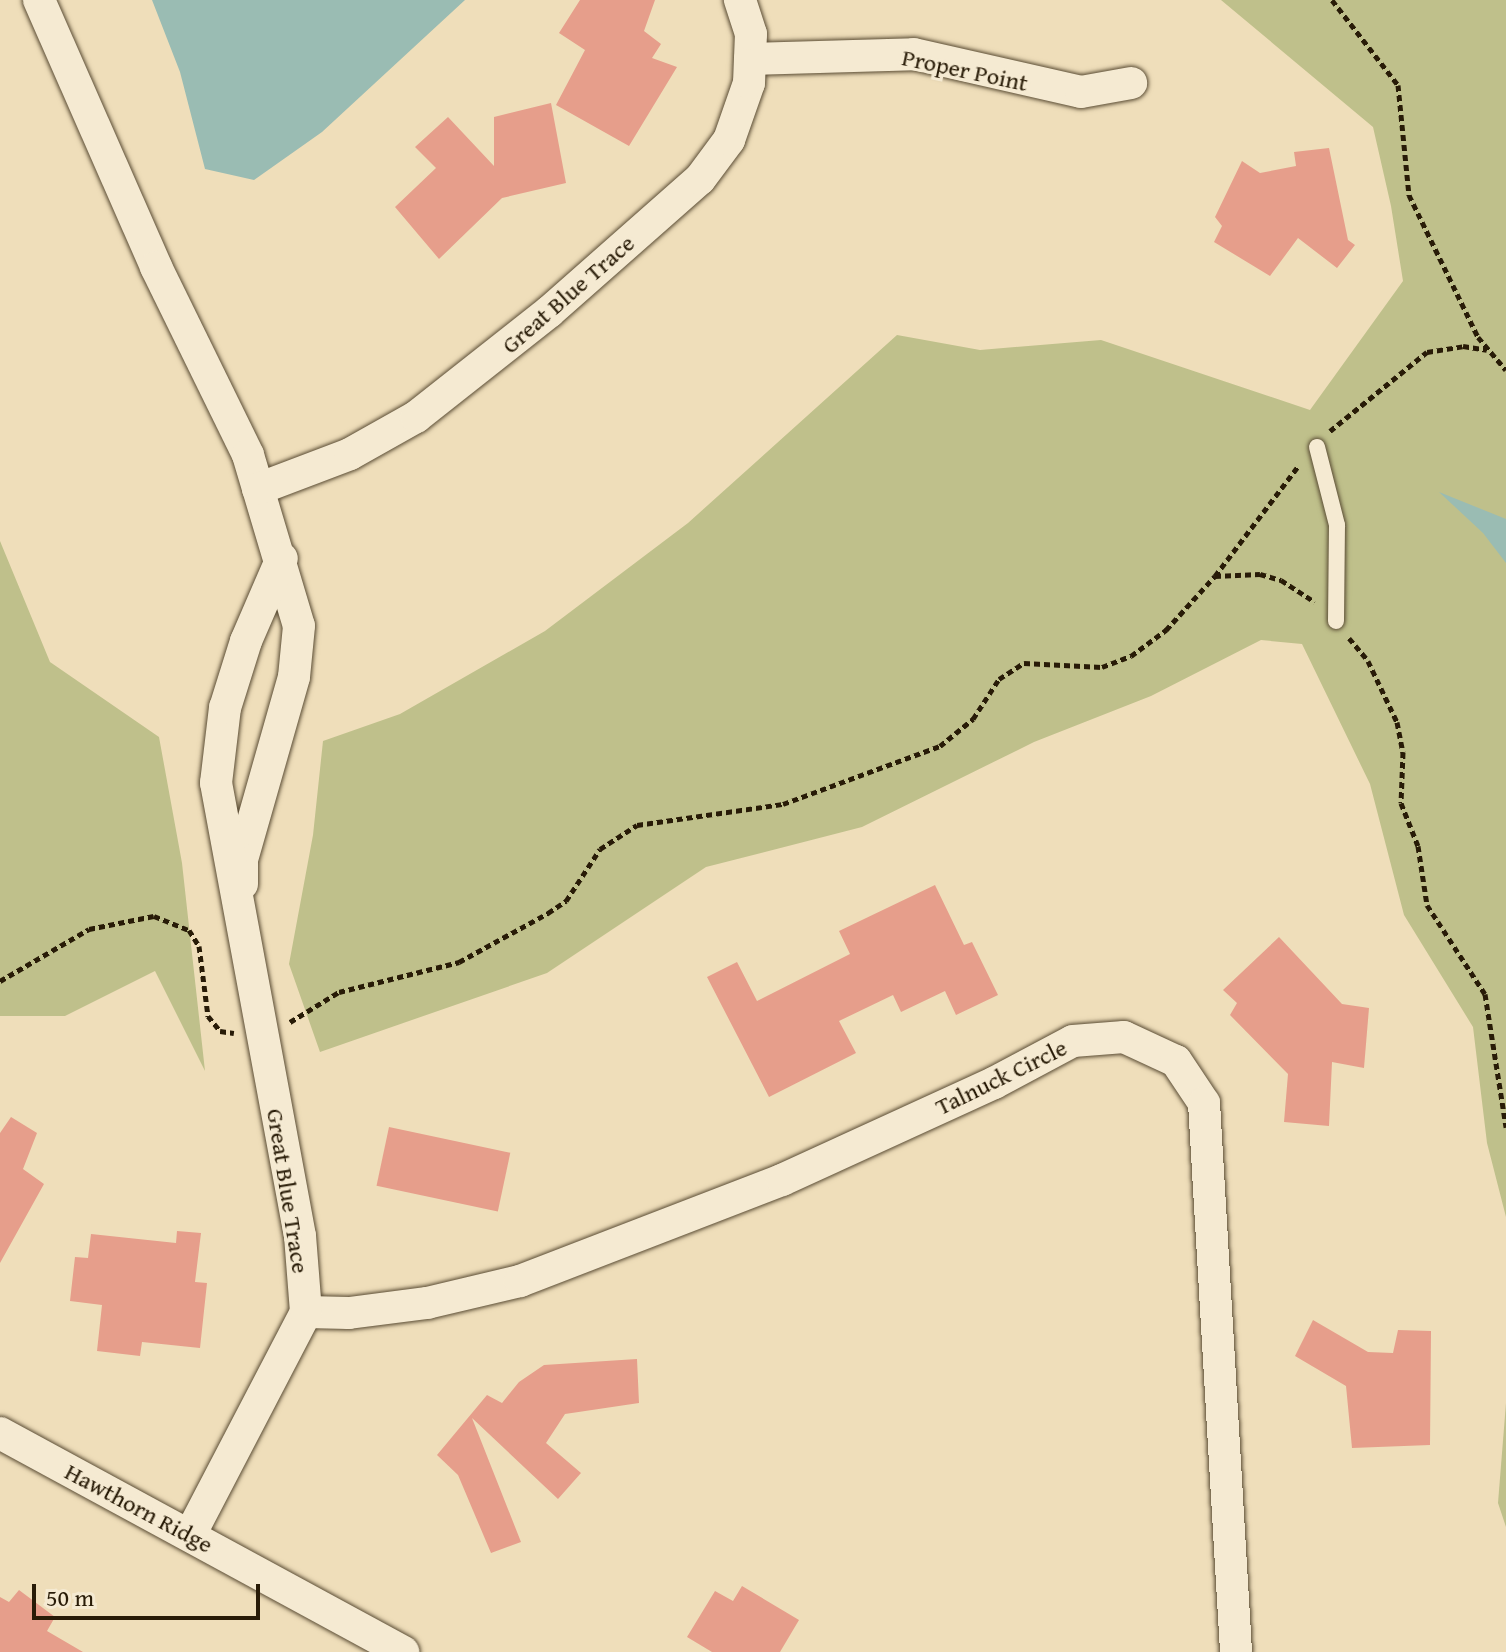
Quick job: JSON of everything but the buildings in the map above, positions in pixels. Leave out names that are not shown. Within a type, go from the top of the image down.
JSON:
[{"type":"street","name":"Great Blue Trace","points":[[39,0],[156,267],[248,455],[282,558],[299,626],[294,677],[242,859],[241,918]]},
{"type":"street","name":"Great Blue Trace","points":[[258,489],[350,454],[416,417],[549,312],[700,179],[729,140],[749,83],[751,34],[740,0]]},
{"type":"street","name":"Proper Point","points":[[750,59],[914,54],[1081,92],[1131,83]]},
{"type":"street","name":"Great Blue Trace","points":[[282,558],[246,641],[225,708],[216,783],[300,1236],[306,1312]]},
{"type":"street","name":"Talnuck Circle","points":[[306,1312],[349,1313],[427,1303],[520,1281],[782,1180],[1073,1041],[1124,1037],[1176,1061],[1204,1103],[1236,1652]]},
{"type":"street","points":[[190,1535],[306,1312]]},
{"type":"street","name":"Hawthorn Ridge","points":[[0,1433],[403,1652]]},
{"type":"lane","points":[[1317,447],[1337,525],[1336,621]]},
{"type":"path","points":[[1332,0],[1398,85],[1409,195],[1487,350],[1506,370]]},
{"type":"path","points":[[0,981],[89,929],[154,916],[181,924],[194,937],[213,1025],[227,1033],[286,1024],[339,992],[459,962],[566,901],[600,849],[637,825],[680,815],[783,804],[952,741],[999,679],[1024,663],[1116,664],[1166,630],[1215,576],[1271,498],[1355,407],[1427,352],[1463,346],[1487,350]]},
{"type":"path","points":[[1215,576],[1244,572],[1281,580],[1305,593],[1336,621],[1368,661],[1397,722],[1403,752],[1401,803],[1418,846],[1422,888],[1437,924],[1485,994],[1506,1127]]},
{"type":"green space","points":[[1221,0],[1506,0],[1506,1217],[1487,1143],[1473,1027],[1404,915],[1370,784],[1302,644],[1261,640],[1151,696],[1034,742],[862,827],[706,867],[547,973],[320,1052],[289,964],[313,835],[323,741],[400,714],[545,631],[688,523],[897,335],[980,350],[1101,340],[1310,410],[1403,281],[1391,206],[1373,127]]},
{"type":"green space","points":[[0,541],[50,662],[159,737],[182,863],[205,1071],[155,971],[65,1016],[0,1016]]},
{"type":"green space","points":[[1506,1403],[1506,1527],[1498,1503]]},
{"type":"water","points":[[152,0],[465,0],[322,132],[254,180],[205,169],[180,72]]},
{"type":"water","points":[[1439,492],[1506,519],[1506,563],[1483,533]]}]
